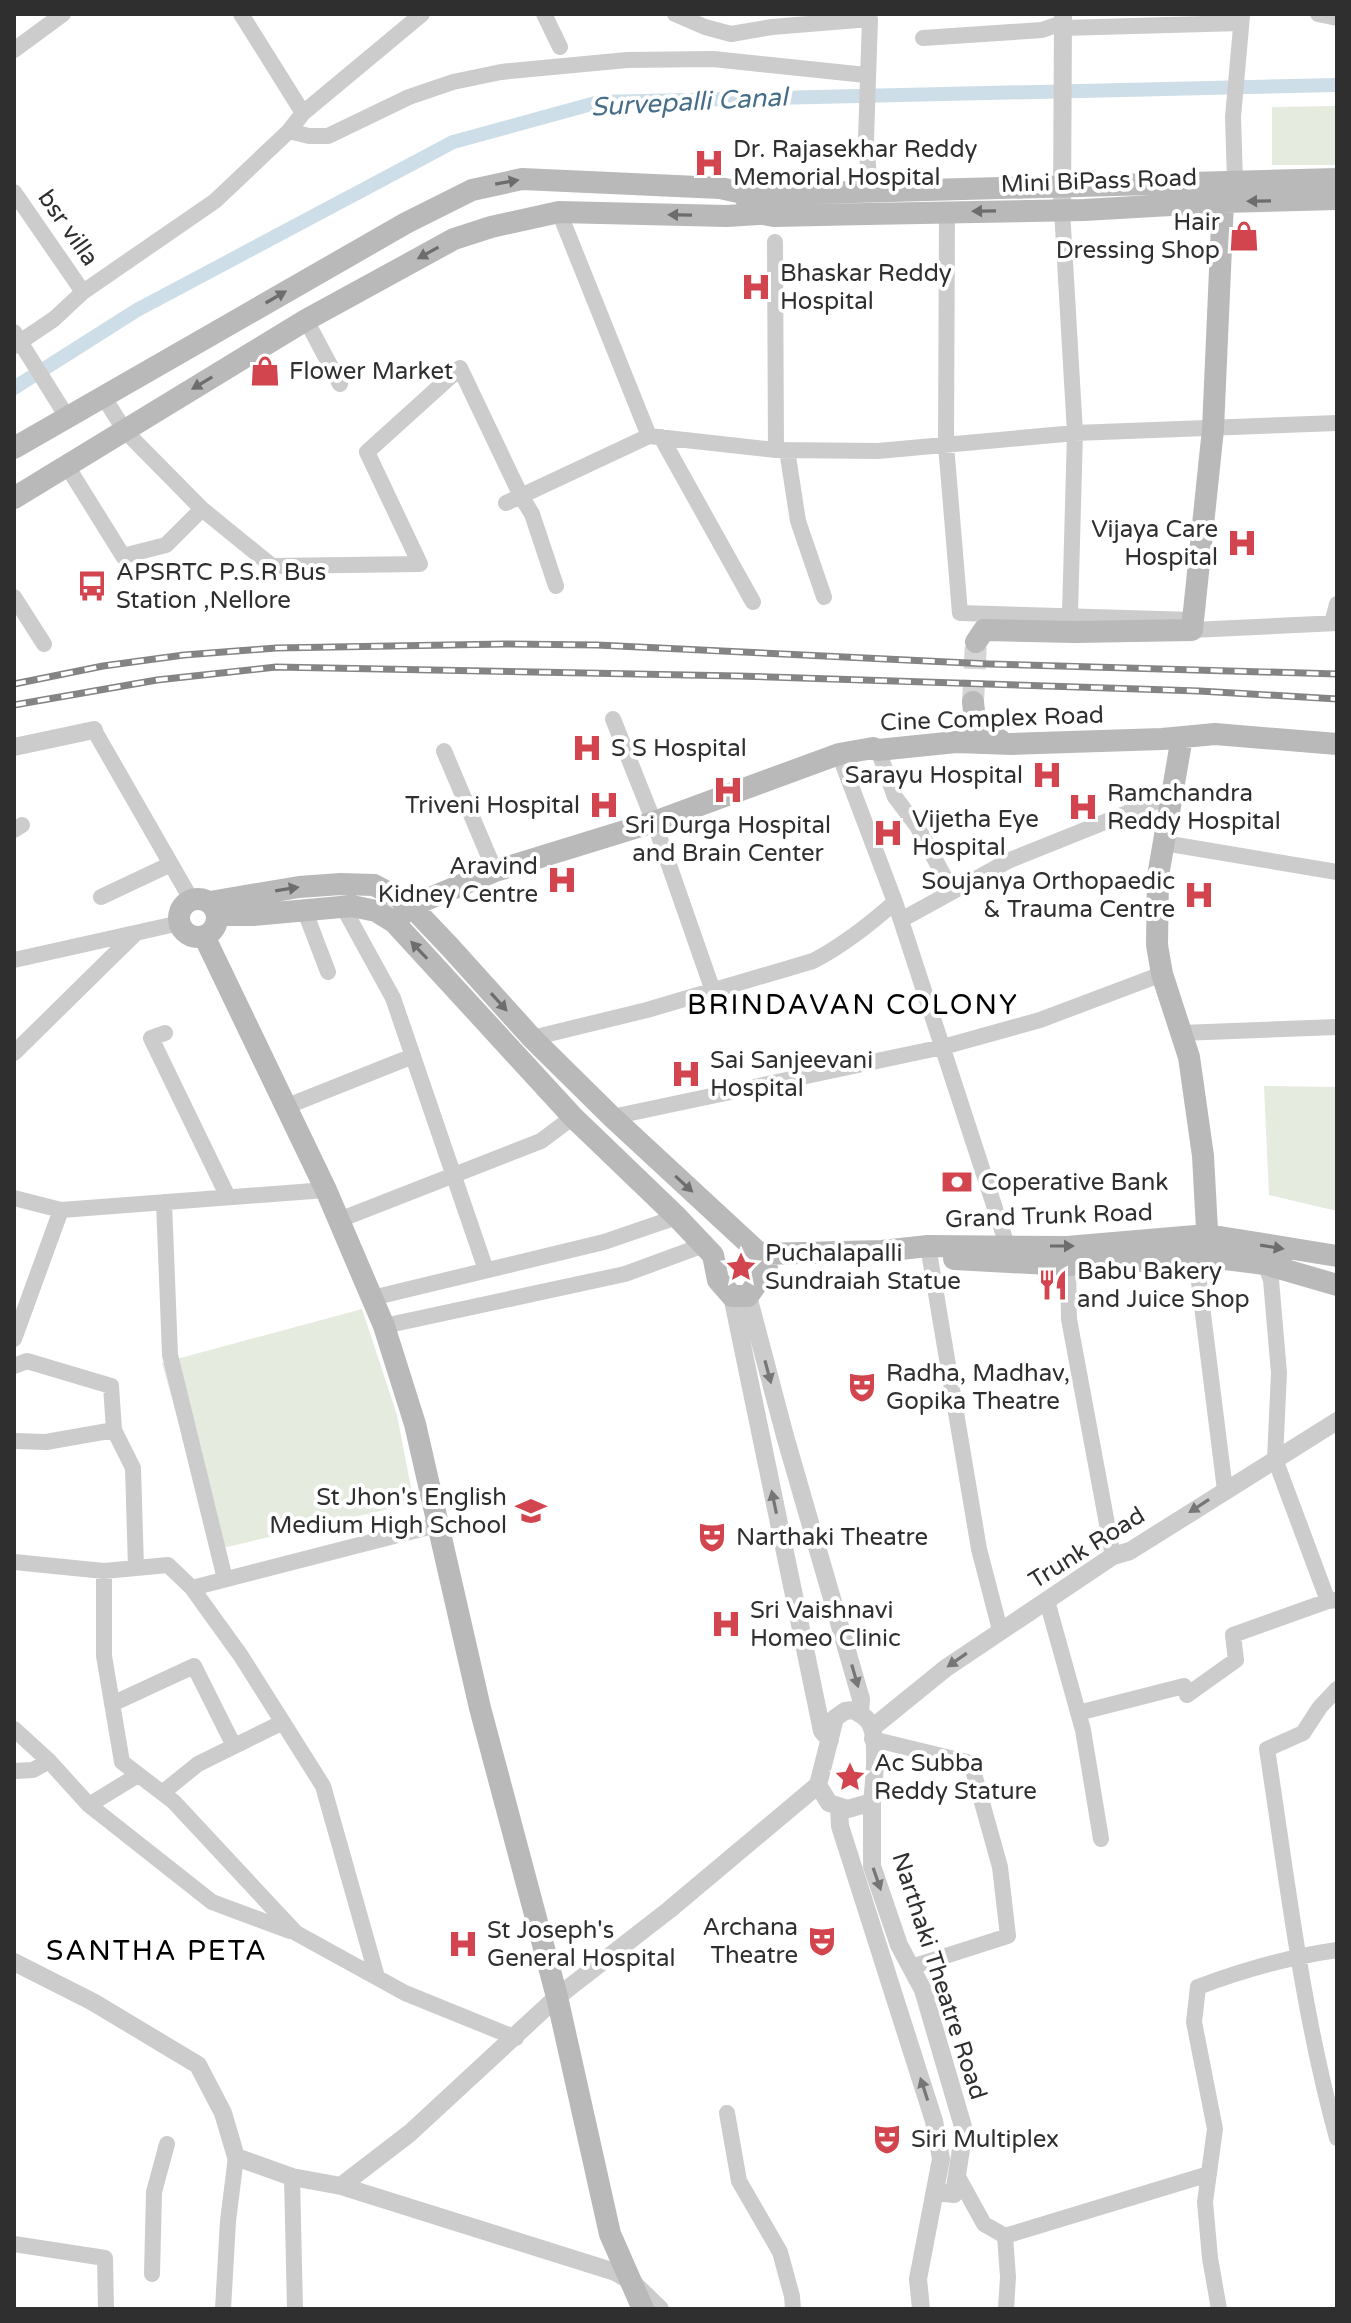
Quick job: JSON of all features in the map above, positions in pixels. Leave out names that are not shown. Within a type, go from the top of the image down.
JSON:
[{"type":"main road","points":[[14,448],[406,223],[472,190],[522,179],[720,188],[760,205]]},
{"type":"main road","points":[[721,203],[760,205],[870,191],[1062,199],[1235,182],[1337,179]]},
{"type":"main road","name":"Mini BiPass Road","points":[[760,205],[789,216],[947,211],[1062,199],[1223,202],[1337,199]]},
{"type":"main road","points":[[976,642],[984,630],[1075,632],[1193,625],[1213,429],[1223,202]]},
{"type":"main road","points":[[14,498],[306,320],[454,239],[491,227],[559,212],[727,216],[760,205]]},
{"type":"main road","points":[[973,702],[976,730],[1012,744]]},
{"type":"main road","name":"Cine Complex Road","points":[[402,914],[495,871],[654,822],[839,754],[873,748],[956,742],[1012,744],[1215,734],[1337,744]]},
{"type":"main road","points":[[1182,737],[1158,876],[1157,945],[1162,974],[1189,1057],[1208,1210],[1204,1250]]},
{"type":"main road","points":[[206,905],[215,928],[204,936],[194,937],[185,932],[180,923],[180,913],[206,905],[299,887],[374,885],[759,1256]]},
{"type":"main road","points":[[206,905],[253,915],[352,906],[402,914],[573,1117],[708,1250],[718,1280],[740,1296],[759,1256]]},
{"type":"main road","points":[[204,936],[326,1190],[384,1326],[415,1424],[480,1708],[557,1997],[610,2234],[643,2309]]},
{"type":"main road","name":"Grand Trunk Road","points":[[759,1256],[928,1246],[1007,1245],[1337,1256]]},
{"type":"main road","points":[[708,1250],[729,1246],[759,1256],[930,1258],[1068,1265],[1204,1250],[1337,1285]]},
{"type":"street","points":[[14,50],[63,14]]},
{"type":"street","points":[[241,14],[303,113]]},
{"type":"street","points":[[67,417],[16,340],[54,319],[83,292],[215,201],[289,131],[303,113],[422,14]]},
{"type":"street","points":[[544,14],[560,47]]},
{"type":"street","points":[[675,14],[731,34],[870,16],[866,76],[870,191]]},
{"type":"street","points":[[1318,14],[1337,18]]},
{"type":"street","points":[[923,38],[1042,30],[1062,21],[1241,19],[1233,117],[1235,182]]},
{"type":"street","points":[[1062,21],[1062,199],[1075,433],[1070,614]]},
{"type":"street","points":[[289,131],[309,136],[328,136],[409,97],[453,82],[501,72],[627,60],[713,59],[866,76]]},
{"type":"street","name":"bsr villa","points":[[14,192],[83,292]]},
{"type":"street","points":[[947,211],[946,445],[960,613],[1070,614],[1193,625],[1334,623],[1337,604]]},
{"type":"street","points":[[559,212],[655,437],[753,602]]},
{"type":"street","points":[[775,242],[781,450],[798,521],[824,597]]},
{"type":"street","points":[[306,320],[340,384]]},
{"type":"street","points":[[103,396],[125,431],[202,509],[272,566],[420,564],[367,452],[460,368],[514,500],[532,514],[556,586]]},
{"type":"street","points":[[514,500],[655,437],[781,450],[878,451],[1075,433],[1337,423]]},
{"type":"street","points":[[67,466],[123,556],[166,545],[202,509]]},
{"type":"street","points":[[14,597],[44,644]]},
{"type":"street","points":[[613,719],[654,822],[713,991]]},
{"type":"street","points":[[14,747],[94,730],[171,864],[206,905]]},
{"type":"street","points":[[878,750],[895,797],[917,826],[952,891]]},
{"type":"street","points":[[444,751],[495,871]]},
{"type":"street","points":[[839,754],[895,902],[1007,1245]]},
{"type":"street","points":[[901,920],[1010,860],[1172,795]]},
{"type":"street","points":[[1164,843],[1337,872]]},
{"type":"street","points":[[101,897],[171,864]]},
{"type":"street","points":[[532,1038],[647,1010],[813,961],[864,930],[895,902]]},
{"type":"street","points":[[343,907],[393,998],[486,1270]]},
{"type":"street","points":[[304,909],[328,972]]},
{"type":"street","points":[[14,960],[180,923]]},
{"type":"street","points":[[14,1053],[136,933]]},
{"type":"street","points":[[612,1117],[943,1047],[1040,1020],[1162,974]]},
{"type":"street","points":[[1181,1033],[1337,1027]]},
{"type":"street","points":[[165,1033],[151,1038],[228,1197]]},
{"type":"street","points":[[285,1107],[413,1056]]},
{"type":"street","points":[[339,1220],[541,1141],[573,1117]]},
{"type":"street","points":[[14,1198],[61,1210],[326,1190]]},
{"type":"street","points":[[164,1202],[170,1355],[225,1579]]},
{"type":"street","points":[[14,1339],[61,1210]]},
{"type":"street","points":[[372,1298],[604,1242],[677,1217]]},
{"type":"street","points":[[384,1326],[625,1274],[708,1250]]},
{"type":"street","points":[[1204,1250],[1225,1490]]},
{"type":"street","points":[[930,1258],[979,1549],[1000,1630]]},
{"type":"street","points":[[1078,1713],[1186,1690],[1236,1660],[1233,1635],[1332,1600],[1275,1459],[1279,1373],[1271,1280],[1265,1264]]},
{"type":"street","points":[[1068,1265],[1069,1319],[1113,1556]]},
{"type":"street","points":[[341,2186],[410,2133],[557,1997],[669,1910],[818,1785],[830,1740],[822,1731],[740,1296]]},
{"type":"street","name":"Narthaki Theatre Road","points":[[740,1296],[785,1436],[868,1727],[874,1782],[872,1866],[899,1945],[923,1990],[964,2130],[957,2175]]},
{"type":"street","points":[[14,1366],[27,1361],[111,1386],[114,1430],[133,1468],[136,1568]]},
{"type":"street","name":"Trunk Road","points":[[830,1740],[838,1714],[853,1710],[868,1727],[1000,1630],[1113,1556],[1130,1551],[1337,1421]]},
{"type":"street","points":[[14,1441],[46,1442],[114,1430]]},
{"type":"street","points":[[192,1588],[437,1525]]},
{"type":"street","points":[[14,1562],[104,1571],[168,1565],[192,1588],[241,1656],[323,1786],[377,1977]]},
{"type":"street","points":[[104,1571],[104,1656],[122,1762],[174,1802],[296,1933]]},
{"type":"street","points":[[1047,1601],[1078,1713],[1101,1839]]},
{"type":"street","points":[[112,1704],[194,1666],[234,1746]]},
{"type":"street","points":[[1337,1689],[1320,1707],[1303,1733],[1267,1749],[1298,1956],[1322,2084],[1337,2138]]},
{"type":"street","points":[[162,1793],[198,1764],[283,1722]]},
{"type":"street","points":[[868,1727],[971,1763],[1000,1867],[1008,1936],[911,1967]]},
{"type":"street","points":[[14,1729],[49,1761],[89,1805],[212,1902],[296,1933],[405,1993],[516,2038]]},
{"type":"street","points":[[14,1771],[33,1770],[49,1761]]},
{"type":"street","points":[[89,1805],[138,1775]]},
{"type":"street","points":[[818,1785],[829,1803],[839,1807],[848,1809],[872,1802]]},
{"type":"street","name":"Narthaki Theatre Road","points":[[839,1807],[840,1826],[934,2121],[941,2159],[918,2279],[921,2309]]},
{"type":"street","points":[[1219,2309],[1205,2202],[1215,2129],[1194,2022],[1198,1987],[1241,1971],[1298,1956],[1337,1950]]},
{"type":"street","points":[[14,1962],[93,2002],[198,2065],[223,2113],[236,2157],[228,2221],[223,2309]]},
{"type":"street","points":[[727,2113],[739,2181],[780,2252],[793,2309]]},
{"type":"street","points":[[152,2274],[154,2192],[167,2144]]},
{"type":"street","points":[[236,2157],[292,2177],[341,2186],[615,2272],[631,2281],[660,2309]]},
{"type":"street","points":[[957,2175],[984,2224],[1005,2236],[1209,2174]]},
{"type":"street","points":[[936,2192],[954,2194],[957,2175]]},
{"type":"street","points":[[292,2177],[295,2309]]},
{"type":"street","points":[[1005,2236],[1008,2277],[1006,2309]]},
{"type":"street","points":[[14,2244],[105,2258],[106,2309]]},
{"type":"shaded area","points":[[1337,106],[1337,165],[1272,165],[1272,107]]},
{"type":"shaded area","points":[[1264,1086],[1337,1087],[1337,1211],[1269,1195]]},
{"type":"shaded area","points":[[362,1309],[397,1415],[414,1503],[214,1550],[162,1363]]},
{"type":"waterway","name":"Survepalli Canal","points":[[14,388],[137,310],[453,142],[599,102],[1337,85]]},
{"type":"tunnel","points":[[973,702],[976,642]]},
{"type":"railway","points":[[14,684],[103,666],[184,655],[276,648],[505,644],[597,645],[989,664],[1337,674]]},
{"type":"railway","points":[[14,705],[157,680],[276,667],[738,676],[1199,691],[1337,699]]},
{"type":"place","name":"Dr. Rajasekhar Reddy Memorial Hospital","points":[[709,163]]},
{"type":"place","name":"Hair Dressing Shop","points":[[1244,236]]},
{"type":"place","name":"Bhaskar Reddy Hospital","points":[[756,287]]},
{"type":"place","name":"Flower Market","points":[[265,371]]},
{"type":"place","name":"Vijaya Care Hospital","points":[[1242,543]]},
{"type":"place","name":"APSRTC P.S.R Bus Station ,Nellore","points":[[92,586]]},
{"type":"place","name":"S S Hospital","points":[[587,748]]},
{"type":"place","name":"Sarayu Hospital","points":[[1047,775]]},
{"type":"place","name":"Sri Durga Hospital and Brain Center","points":[[728,790]]},
{"type":"place","name":"Triveni Hospital","points":[[604,805]]},
{"type":"place","name":"Ramchandra Reddy Hospital","points":[[1083,807]]},
{"type":"place","name":"Vijetha Eye Hospital","points":[[888,833]]},
{"type":"place","name":"Aravind Kidney Centre","points":[[562,880]]},
{"type":"place","name":"Soujanya Orthopaedic & Trauma Centre","points":[[1199,895]]},
{"type":"place","name":"Sai Sanjeevani Hospital","points":[[686,1074]]},
{"type":"place","name":"Coperative Bank","points":[[957,1182]]},
{"type":"place","name":"Puchalapalli Sundraiah Statue","points":[[741,1267]]},
{"type":"place","name":"Babu Bakery and Juice Shop","points":[[1053,1285]]},
{"type":"place","name":"Radha, Madhav, Gopika Theatre","points":[[862,1387]]},
{"type":"place","name":"St Jhon's English Medium High School","points":[[531,1511]]},
{"type":"place","name":"Narthaki Theatre","points":[[712,1537]]},
{"type":"place","name":"Sri Vaishnavi Homeo Clinic","points":[[726,1624]]},
{"type":"place","name":"Ac Subba Reddy Stature","points":[[850,1777]]},
{"type":"place","name":"Archana Theatre","points":[[822,1941]]},
{"type":"place","name":"St Joseph's General Hospital","points":[[463,1944]]},
{"type":"place","name":"Siri Multiplex","points":[[887,2139]]},
{"type":"district","name":"BRINDAVAN COLONY","points":[[853,1005]]},
{"type":"district","name":"SANTHA PETA","points":[[157,1951]]}]
